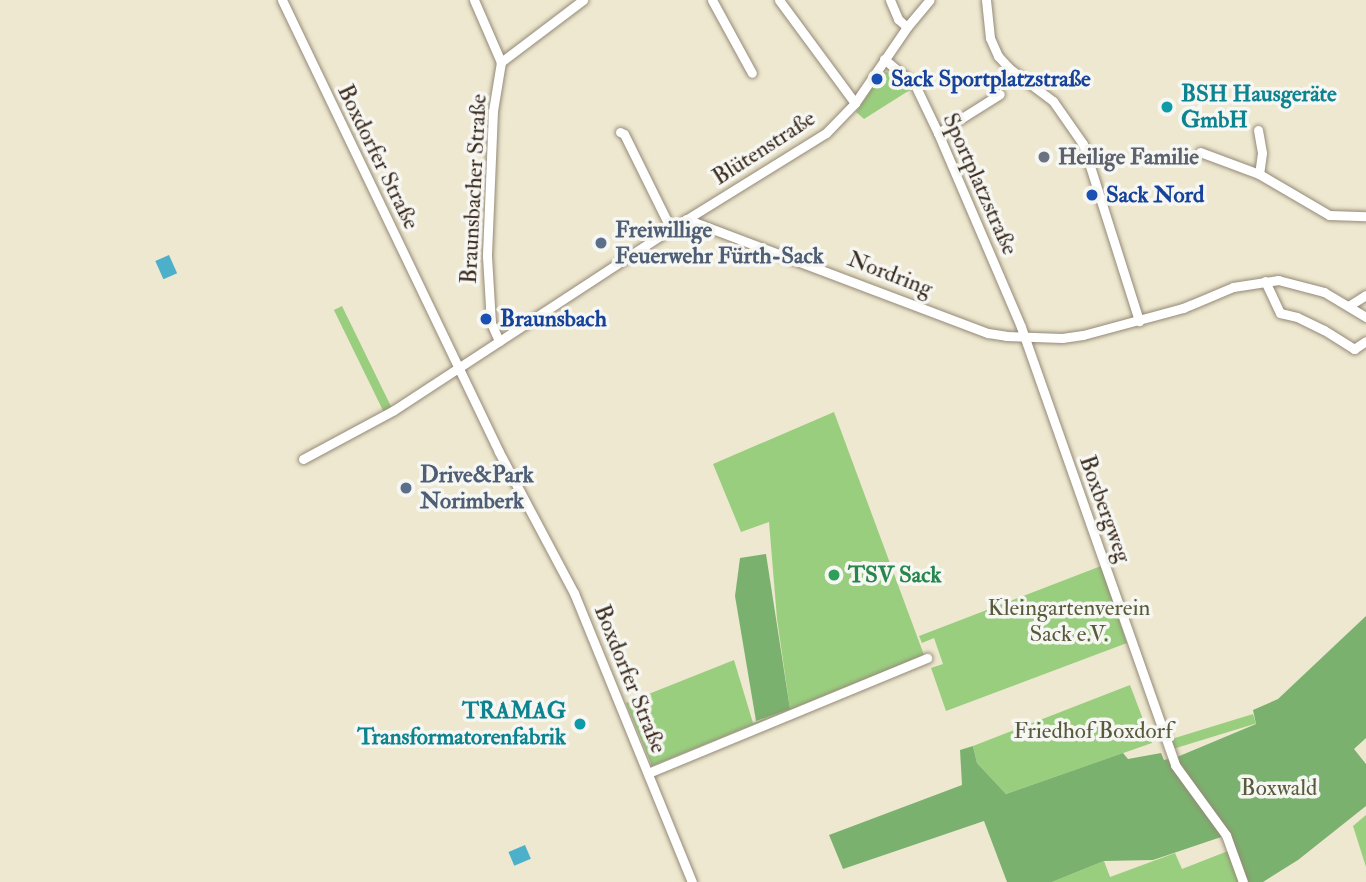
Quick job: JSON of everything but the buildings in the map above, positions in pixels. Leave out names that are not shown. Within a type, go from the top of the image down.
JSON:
[{"type":"street","name":"Boxdorfer Straße","points":[[282,0],[499,452],[575,593],[648,773],[927,658]]},
{"type":"street","points":[[474,0],[502,62],[583,0]]},
{"type":"street","points":[[712,0],[752,73]]},
{"type":"street","points":[[779,0],[855,103]]},
{"type":"street","points":[[890,0],[898,19],[906,27]]},
{"type":"street","name":"Blütenstraße","points":[[686,219],[827,133],[855,103],[906,27],[930,0]]},
{"type":"street","points":[[986,0],[990,38],[998,56],[1009,68],[1053,101],[1083,144],[1139,321]]},
{"type":"street","name":"Sportplatzstraße","points":[[884,59],[915,85],[938,133],[1023,336]]},
{"type":"street","name":"Braunsbacher Straße","points":[[499,341],[491,323],[487,256],[493,111],[502,62]]},
{"type":"street","points":[[938,133],[1000,94]]},
{"type":"street","points":[[1258,130],[1262,153],[1259,174]]},
{"type":"street","points":[[620,132],[624,134],[671,229]]},
{"type":"street","points":[[1200,152],[1259,174],[1329,215],[1366,216]]},
{"type":"street","points":[[303,459],[394,410],[686,219]]},
{"type":"street","name":"Nordring","points":[[686,219],[988,332],[1062,338],[1139,321],[1183,308],[1233,287],[1265,281],[1300,283],[1349,305],[1366,317]]},
{"type":"street","points":[[1265,281],[1280,313],[1306,321],[1354,349],[1366,341]]},
{"type":"street","points":[[1349,305],[1366,295]]},
{"type":"street","name":"Boxbergweg","points":[[1023,336],[1175,765],[1226,835],[1243,882]]},
{"type":"street","points":[[648,773],[692,882]]},
{"type":"green space","points":[[883,72],[896,73],[913,88],[864,119],[856,112]]},
{"type":"green space","points":[[342,306],[392,408],[383,412],[334,310]]},
{"type":"green space","name":"TSV Sack","points":[[834,412],[924,655],[652,766],[626,703],[734,660],[753,723],[790,709],[777,619],[769,522],[741,532],[713,464]]},
{"type":"green space","points":[[766,554],[790,709],[756,721],[735,596],[740,558]]},
{"type":"green space","name":"Kleingartenverein Sack e.V.","points":[[1101,566],[1127,643],[946,711],[931,668],[943,664],[934,638],[922,643],[919,636]]},
{"type":"green space","name":"Boxwald","points":[[1366,616],[1366,738],[1354,749],[1366,764],[1366,806],[1298,860],[1263,882],[1247,882],[1230,834],[1153,860],[1104,861],[1052,882],[1007,882],[984,821],[843,869],[829,835],[962,785],[960,750],[973,746],[977,763],[1006,794],[1123,753],[1128,759],[1161,753],[1164,760],[1177,757],[1256,724],[1253,710],[1278,699]]},
{"type":"green space","name":"Friedhof Boxdorf","points":[[1130,685],[1152,743],[1006,794],[977,763],[973,746]]},
{"type":"green space","points":[[1253,714],[1256,724],[1174,749],[1171,739]]},
{"type":"green space","points":[[1366,815],[1366,867],[1353,826]]},
{"type":"green space","points":[[1228,851],[1239,882],[1052,882],[1104,861],[1110,877],[1175,853],[1182,869]]},
{"type":"water","points":[[169,255],[177,273],[163,279],[155,261]]},
{"type":"water","points":[[525,845],[531,859],[514,866],[508,852]]},
{"type":"place","name":"Sack Sportplatzstraße","points":[[877,79]]},
{"type":"place","name":"BSH Hausgeräte GmbH","points":[[1167,107]]},
{"type":"place","name":"Heilige Familie","points":[[1044,157]]},
{"type":"place","name":"Sack Nord","points":[[1092,195]]},
{"type":"place","name":"Freiwillige Feuerwehr Fürth-Sack","points":[[601,243]]},
{"type":"place","name":"Braunsbach","points":[[486,319]]},
{"type":"place","name":"Drive&Park Norimberk","points":[[406,488]]},
{"type":"place","name":"TSV Sack","points":[[834,575]]},
{"type":"place","name":"TRAMAG Transformatorenfabrik","points":[[580,724]]}]
